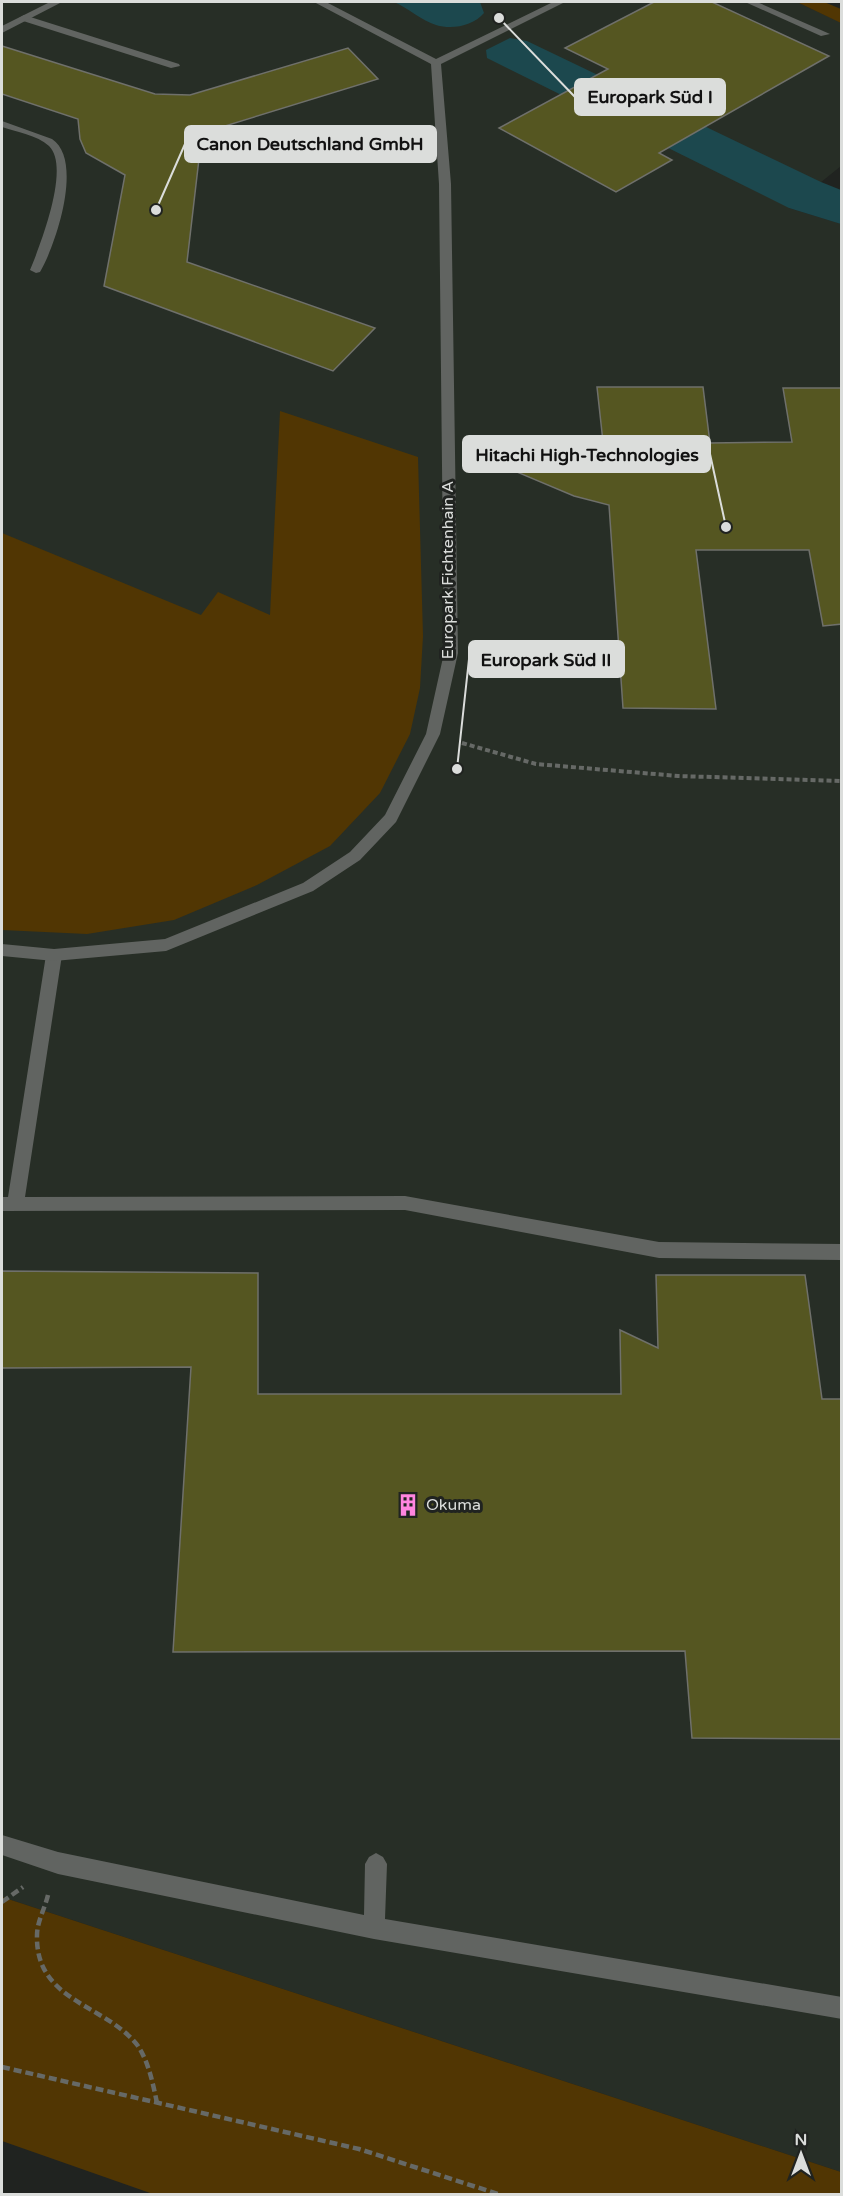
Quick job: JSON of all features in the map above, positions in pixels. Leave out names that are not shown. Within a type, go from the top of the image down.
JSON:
[{"type":"street","points":[[2,30],[57,2]]},
{"type":"street","points":[[319,2],[436,63],[560,2]]},
{"type":"street","points":[[750,2],[825,34]]},
{"type":"street","points":[[24,18],[174,66]]},
{"type":"street","name":"Europark Fichtenhain A","points":[[2,950],[54,955],[166,945],[308,887],[355,856],[391,818],[433,734],[451,653],[445,184],[436,63]]},
{"type":"street","points":[[2,124],[54,146],[62,157],[63,172],[48,244],[36,270]]},
{"type":"street","points":[[54,955],[8,1204],[405,1203],[659,1250],[842,1252]]},
{"type":"street","points":[[2,1845],[58,1863],[374,1928],[842,2008]]},
{"type":"street","points":[[374,1928],[376,1864]]},
{"type":"path","points":[[433,734],[536,764],[678,776],[842,781]]},
{"type":"path","points":[[2,1902],[58,1863]]},
{"type":"path","points":[[58,1863],[37,1934],[41,1969],[71,2000],[105,2018],[134,2041],[150,2071],[158,2103]]},
{"type":"path","points":[[2,2067],[359,2149],[498,2194]]},
{"type":"shaded area","points":[[2,2],[797,2],[842,23],[841,166],[789,208],[842,224],[841,2172],[2,1897]]},
{"type":"shaded area","points":[[797,2],[824,2],[841,9],[841,23]]},
{"type":"shaded area","points":[[280,411],[418,457],[423,636],[420,688],[410,734],[380,793],[330,846],[257,885],[174,920],[87,934],[2,930],[2,533],[201,615],[218,592],[270,615]]},
{"type":"shaded area","points":[[2,1897],[841,2172],[841,2194],[153,2194],[2,2141]]},
{"type":"water","points":[[394,2],[480,2],[484,13],[468,24],[455,27],[442,26],[426,21]]},
{"type":"water","points":[[510,38],[527,41],[841,190],[841,224],[789,208],[487,58],[486,50]]},
{"type":"building","points":[[654,2],[712,2],[829,56],[659,153],[672,160],[616,192],[499,128],[608,69],[565,48]]},
{"type":"building","points":[[2,46],[155,94],[190,95],[348,48],[378,79],[202,133],[187,262],[375,328],[333,371],[104,286],[125,175],[86,153],[80,139],[78,119],[2,94]]},
{"type":"building","points":[[597,387],[703,387],[710,443],[792,442],[783,388],[842,388],[842,624],[823,626],[809,550],[696,550],[716,709],[623,708],[609,505],[574,496],[493,462],[605,460]]},
{"type":"building","name":"Okuma","points":[[2,1271],[258,1273],[258,1394],[621,1394],[620,1330],[658,1348],[656,1275],[805,1275],[822,1399],[842,1399],[842,1739],[692,1738],[685,1651],[173,1652],[191,1367],[2,1368]]},
{"type":"place","name":"Europark Süd I","points":[[499,18]]},
{"type":"place","name":"Canon Deutschland GmbH","points":[[156,210]]},
{"type":"place","name":"Hitachi High-Technologies","points":[[726,527]]},
{"type":"place","name":"Europark Süd II","points":[[457,769]]},
{"type":"place","name":"Okuma","points":[[408,1505]]}]
